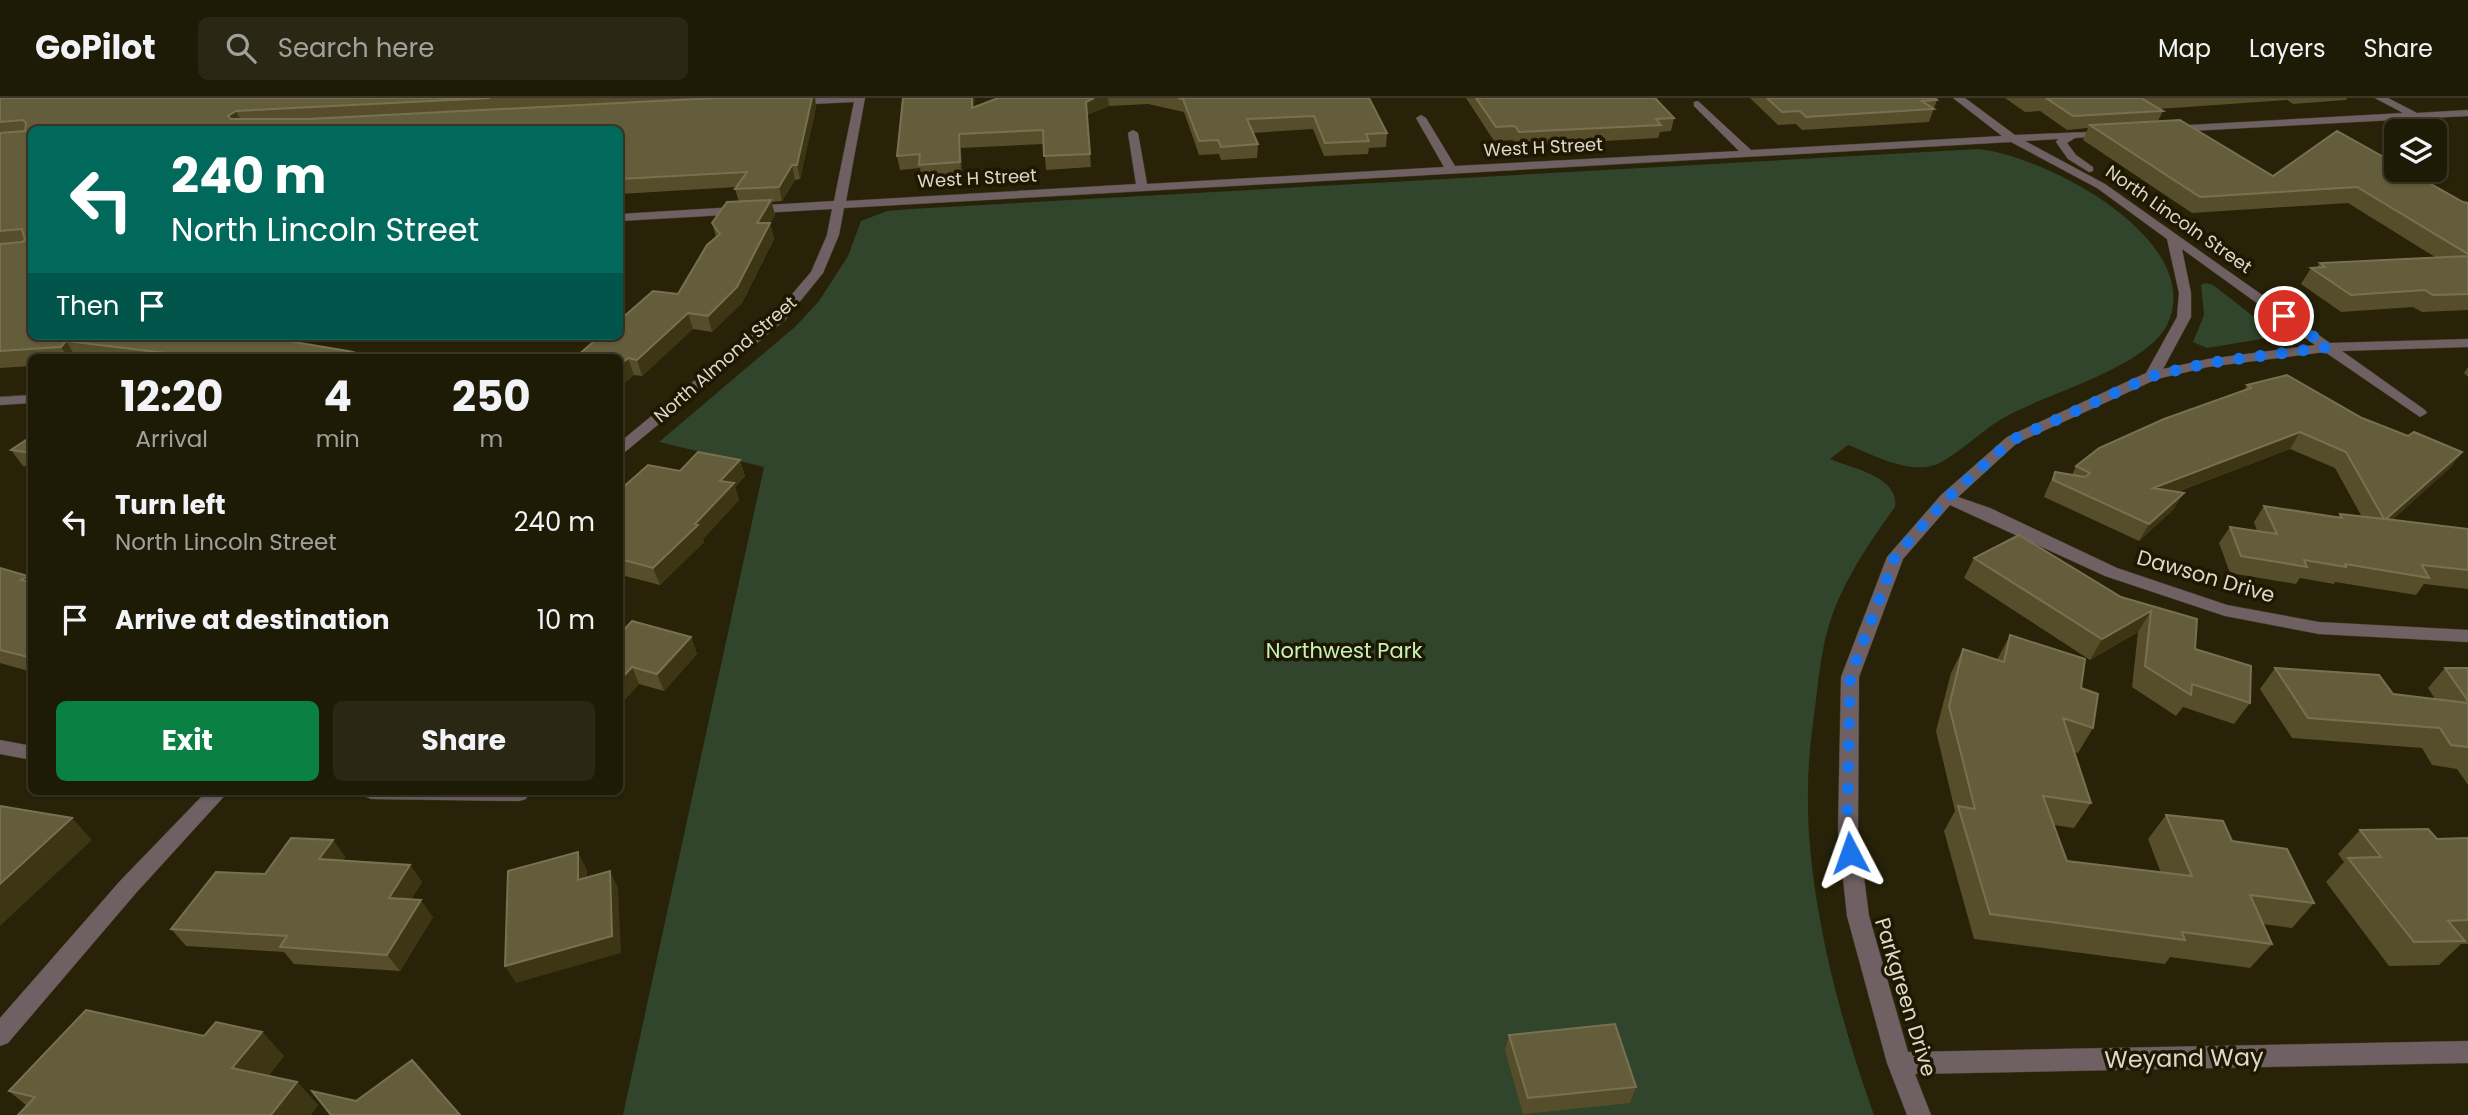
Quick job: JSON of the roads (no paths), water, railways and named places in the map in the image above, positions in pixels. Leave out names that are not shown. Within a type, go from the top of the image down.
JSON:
[{"type":"street","points":[[780,102],[860,98]]},
{"type":"street","name":"North Almond Street","points":[[623,447],[780,317],[817,273],[841,203],[860,98]]},
{"type":"street","name":"North Lincoln Street","points":[[1958,98],[2012,138],[2101,186],[2420,413]]},
{"type":"street","points":[[2380,98],[2416,116]]},
{"type":"street","points":[[1698,104],[1747,152]]},
{"type":"street","points":[[2154,130],[2468,113]]},
{"type":"street","points":[[1421,118],[1451,169]]},
{"type":"street","name":"West H Street","points":[[623,217],[2127,132]]},
{"type":"street","points":[[1133,133],[1142,187]]},
{"type":"street","points":[[2073,135],[2061,142],[2063,148],[2090,171],[2101,186]]},
{"type":"street","points":[[2152,376],[2162,352],[2182,323],[2185,310],[2185,293],[2174,238]]},
{"type":"street","points":[[2328,347],[2468,343]]},
{"type":"street","name":"Parkgreen Drive","points":[[1919,1115],[1899,1063],[1858,916],[1847,831],[1850,677],[1895,557],[1947,498],[2012,440],[2152,376],[2208,363],[2328,347]]},
{"type":"street","points":[[0,401],[28,399]]},
{"type":"street","name":"Dawson Drive","points":[[1947,498],[1984,512],[2111,572],[2225,610],[2319,628],[2468,636]]},
{"type":"street","points":[[0,747],[28,752]]},
{"type":"street","points":[[0,1035],[128,887],[215,795]]},
{"type":"street","name":"Weyand Way","points":[[1899,1063],[2468,1052]]},
{"type":"park label","name":"Northwest Park","points":[[1344,650]]}]
